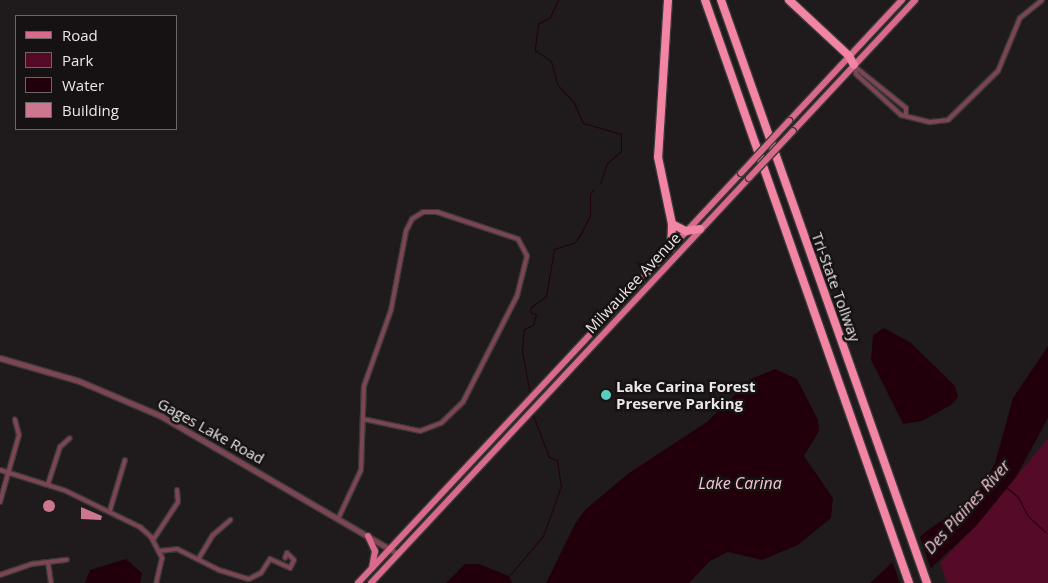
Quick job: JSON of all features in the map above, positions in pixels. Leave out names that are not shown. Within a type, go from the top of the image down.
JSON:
[{"type":"highway","points":[[668,0],[658,157],[672,224],[671,248]]},
{"type":"highway","name":"Tri-State Tollway","points":[[705,0],[909,583]]},
{"type":"highway","name":"Tri-State Tollway","points":[[721,0],[927,583]]},
{"type":"highway","points":[[789,0],[849,56],[854,65]]},
{"type":"highway","points":[[672,224],[686,231],[700,230]]},
{"type":"main road","name":"Milwaukee Avenue","points":[[358,583],[902,0]]},
{"type":"main road","name":"Milwaukee Avenue","points":[[370,583],[915,0]]},
{"type":"main road","points":[[368,536],[375,552],[371,569]]},
{"type":"street","points":[[854,65],[856,74],[901,115],[906,114],[934,123],[958,114],[998,71],[1020,18],[1042,0]]},
{"type":"street","points":[[854,65],[906,108],[906,114]]},
{"type":"street","points":[[338,519],[361,470],[363,419],[365,380],[391,310],[406,231],[412,219],[423,212],[437,212],[509,234],[523,244],[526,266],[510,314],[470,391],[446,420],[433,428],[414,431],[363,419]]},
{"type":"street","name":"Gages Lake Road","points":[[0,358],[79,381],[132,402],[398,554]]},
{"type":"street","points":[[0,502],[19,435],[15,420]]},
{"type":"street","points":[[48,484],[60,447],[70,438]]},
{"type":"street","points":[[110,510],[125,460]]},
{"type":"street","points":[[0,470],[48,484],[110,510],[140,527],[153,540],[159,551],[161,570],[156,583]]},
{"type":"street","points":[[153,540],[178,502],[177,490]]},
{"type":"street","points":[[199,558],[213,535],[230,520]]},
{"type":"street","points":[[159,551],[178,549],[249,579],[261,573],[270,559],[290,568],[294,560],[287,553],[286,558]]},
{"type":"street","points":[[0,575],[48,562],[67,560]]},
{"type":"street","points":[[48,562],[50,583]]},
{"type":"green space","points":[[1048,438],[1048,583],[947,583],[940,563],[976,526]]},
{"type":"water","points":[[884,328],[911,343],[955,386],[958,397],[951,405],[922,421],[903,424],[871,360],[873,335]]},
{"type":"water","name":"Des Plaines River","points":[[1048,346],[1048,418],[1016,477],[976,526],[915,583],[870,583],[925,532],[967,503],[983,485],[995,463],[1013,398]]},
{"type":"water","name":"Lake Carina","points":[[775,369],[797,379],[818,420],[819,431],[804,456],[833,498],[831,518],[798,545],[762,560],[728,552],[710,561],[689,583],[546,583],[576,522],[586,509],[629,473],[707,422],[751,379]]},
{"type":"water","points":[[126,559],[142,573],[140,583],[85,583],[90,570]]},
{"type":"water","points":[[465,564],[479,564],[509,576],[512,583],[446,583]]},
{"type":"pier","points":[[919,534],[932,572],[919,583],[900,583],[891,558]]},
{"type":"building","points":[[49,500],[55,506],[49,512],[43,506]]},
{"type":"building","points":[[81,507],[102,516],[101,520],[81,519]]},
{"type":"waterway","points":[[558,0],[550,17],[538,24],[535,50],[551,61],[557,84],[574,103],[583,123],[621,134],[621,151],[607,163],[600,183]]},
{"type":"waterway","points":[[530,394],[522,351],[524,329],[533,325],[536,314],[530,312],[531,307],[546,296],[554,249],[575,242],[590,215],[590,194],[594,189]]},
{"type":"waterway","points":[[509,576],[543,536],[561,486],[557,460],[549,457],[533,415]]},
{"type":"waterway","name":"Des Plaines River","points":[[1007,488],[1018,497],[1027,515],[1045,532]]},
{"type":"place","name":"Lake Carina Forest Preserve Parking","points":[[606,395]]}]
